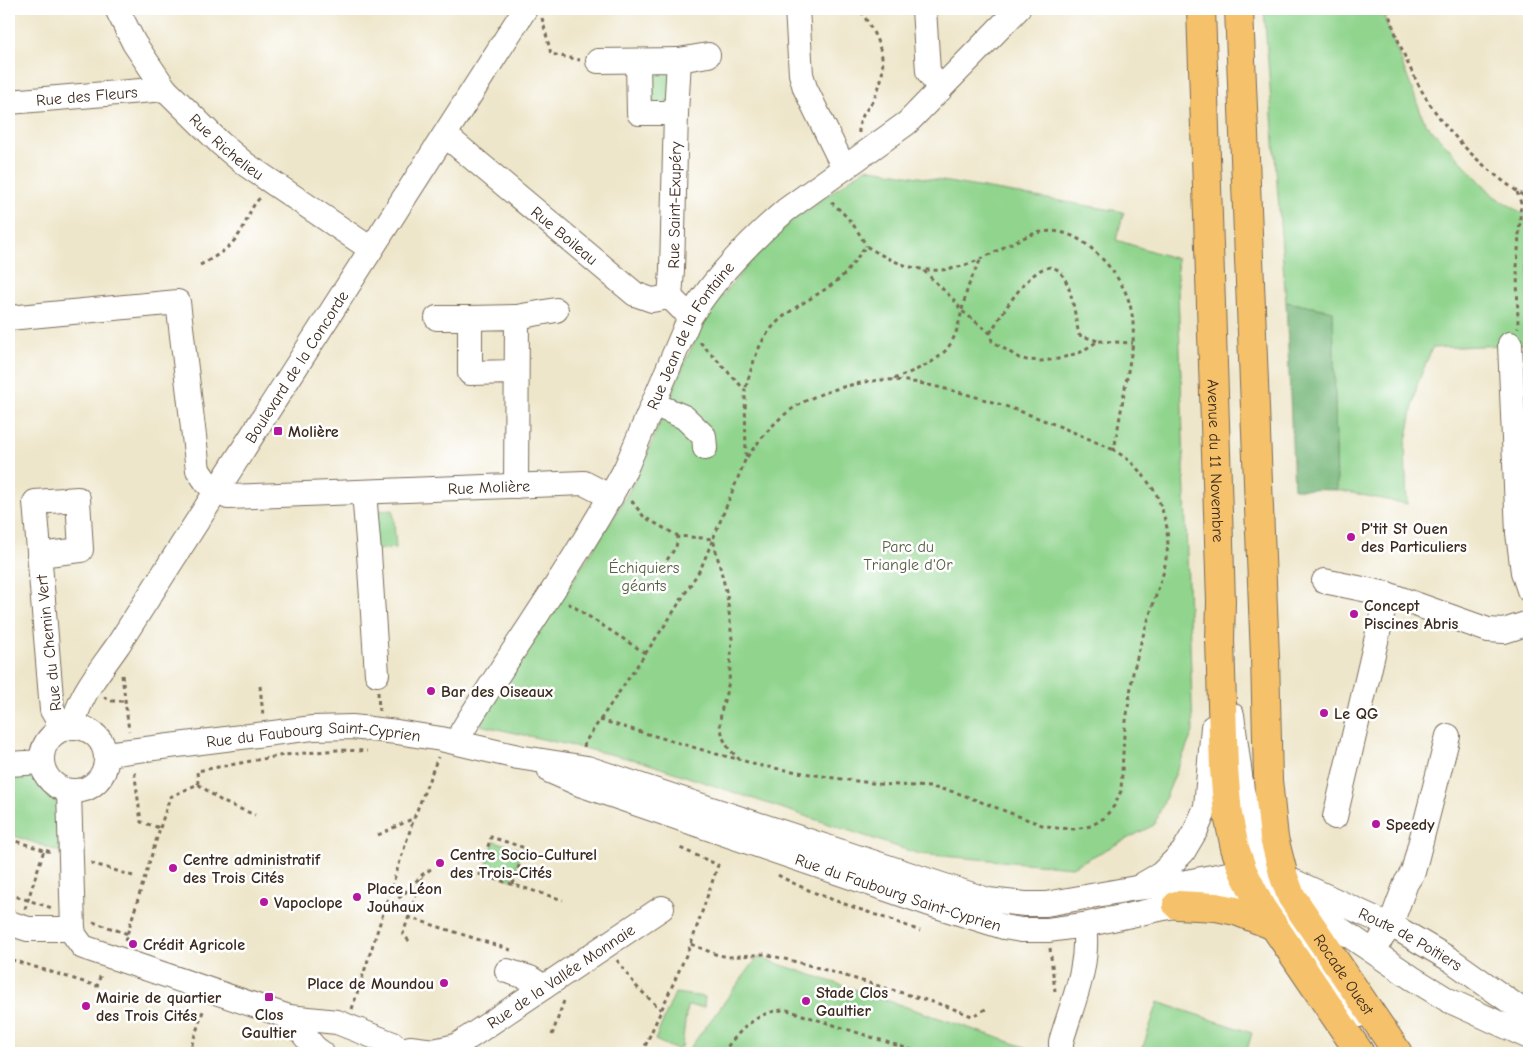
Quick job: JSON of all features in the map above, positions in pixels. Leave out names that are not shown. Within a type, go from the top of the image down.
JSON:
[{"type":"main road","name":"Avenue du 11 Novembre","points":[[1201,9],[1221,601],[1220,640],[1224,770],[1228,815],[1235,848],[1267,892]]},
{"type":"main road","points":[[1177,905],[1216,907],[1236,911],[1267,892],[1274,838],[1268,780],[1266,657],[1239,9]]},
{"type":"main road","name":"Rocade Ouest","points":[[1267,892],[1360,1053]]},
{"type":"main road","name":"Rocade Ouest","points":[[1267,892],[1396,1053]]},
{"type":"street","name":"Rue Richelieu","points":[[116,9],[134,43],[165,89],[220,142],[245,164],[370,249]]},
{"type":"street","points":[[797,9],[802,74],[805,88],[844,168]]},
{"type":"street","points":[[924,9],[928,71],[940,90]]},
{"type":"street","name":"Rue Jean de la Fontaine","points":[[442,749],[462,731],[552,592],[614,490],[687,323],[699,302],[745,248],[786,210],[907,123],[1018,9]]},
{"type":"street","name":"Boulevard de la Concorde","points":[[68,728],[83,697],[370,249],[445,135],[532,12]]},
{"type":"street","points":[[598,61],[679,60],[708,55]]},
{"type":"street","name":"Rue Saint-Exupéry","points":[[670,297],[679,60]]},
{"type":"street","points":[[638,62],[640,113],[676,113]]},
{"type":"street","name":"Rue des Fleurs","points":[[9,102],[165,89]]},
{"type":"street","name":"Rue Boileau","points":[[445,135],[635,294],[652,300],[670,297]]},
{"type":"street","points":[[670,297],[687,323]]},
{"type":"street","points":[[9,318],[178,302],[198,470],[207,483],[217,489]]},
{"type":"street","points":[[437,318],[517,317],[556,310]]},
{"type":"street","points":[[516,486],[517,317]]},
{"type":"street","points":[[470,318],[470,373],[516,372]]},
{"type":"street","points":[[1510,344],[1522,466],[1518,532],[1523,572],[1529,590]]},
{"type":"street","points":[[653,404],[684,417],[704,436],[705,448]]},
{"type":"street","name":"Rue Molière","points":[[217,489],[228,497],[584,483],[614,490]]},
{"type":"street","points":[[364,492],[377,682]]},
{"type":"street","name":"Rue du Chemin Vert","points":[[39,555],[52,710],[68,728]]},
{"type":"street","points":[[1324,581],[1387,594],[1488,630],[1504,631],[1529,623]]},
{"type":"street","points":[[1335,817],[1387,594]]},
{"type":"street","points":[[1136,888],[1161,874],[1183,852],[1196,830],[1206,807],[1220,640]]},
{"type":"street","name":"Rue du Faubourg Saint-Cyprien","points":[[106,754],[313,728],[352,727],[380,729],[442,749],[518,757],[587,768],[988,900],[1025,904],[1059,902],[1136,888],[1176,884],[1267,892]]},
{"type":"street","points":[[68,728],[86,730],[92,733],[101,742],[106,754],[104,771],[94,785],[78,791],[61,789],[48,778],[42,762],[47,742],[54,735],[68,728]]},
{"type":"street","points":[[1373,951],[1390,926],[1406,883],[1413,872],[1448,736]]},
{"type":"street","name":"Rue du Faubourg Saint-Cyprien","points":[[518,757],[582,785],[927,903],[1004,927],[1021,930],[1048,930],[1177,905],[1267,892]]},
{"type":"street","points":[[9,764],[42,762]]},
{"type":"street","points":[[14,924],[28,929],[72,929],[70,791]]},
{"type":"street","name":"Route de Poitiers","points":[[1267,892],[1390,926],[1452,960],[1529,1015]]},
{"type":"street","name":"Route de Poitiers","points":[[1267,892],[1373,951],[1448,1000],[1529,1037]]},
{"type":"street","points":[[927,903],[936,894],[949,895],[993,908],[1017,909],[1025,904]]},
{"type":"street","name":"Rue de la Vallée Monnaie","points":[[72,929],[83,947],[209,991],[289,1017],[337,1023],[394,1044],[404,1052],[410,1048],[434,1051],[453,1050],[662,908]]},
{"type":"street","points":[[1061,1053],[1061,1042],[1084,966],[1086,935],[1084,924]]},
{"type":"street","points":[[507,970],[530,978],[544,987]]},
{"type":"street","points":[[289,1017],[319,1050]]},
{"type":"street","points":[[319,1050],[315,1037],[320,1028],[337,1023]]},
{"type":"path","points":[[860,9],[880,48],[883,68],[881,86],[858,124],[859,134],[868,151]]},
{"type":"path","points":[[1387,9],[1398,42],[1417,82],[1441,119],[1474,156],[1517,192],[1529,199]]},
{"type":"path","points":[[532,12],[551,54],[571,59],[598,61]]},
{"type":"path","points":[[820,185],[832,202],[846,214],[859,230],[866,246],[892,260],[923,271],[954,300],[962,311],[990,333],[992,341],[1020,358],[1041,361],[1058,359],[1081,352],[1098,341]]},
{"type":"path","points":[[200,265],[219,255],[240,232],[249,212],[258,200],[273,191],[276,186]]},
{"type":"path","points":[[1510,344],[1519,337],[1517,267],[1520,204],[1517,192]]},
{"type":"path","points":[[923,271],[958,267],[982,258],[1030,234],[1055,231],[1072,235],[1102,258],[1125,288],[1133,316],[1133,343],[1114,450]]},
{"type":"path","points":[[746,458],[745,390],[752,365],[762,341],[792,308],[840,278],[866,246]]},
{"type":"path","points":[[893,380],[934,361],[946,350],[957,334],[972,276],[982,258]]},
{"type":"path","points":[[990,333],[1009,303],[1033,276],[1042,268],[1049,267],[1058,270],[1064,276],[1079,335],[1098,341],[1133,343]]},
{"type":"path","points":[[687,323],[703,344],[745,390]]},
{"type":"path","points":[[582,753],[585,742],[701,568],[746,458],[766,433],[798,404],[815,396],[848,386],[893,380],[941,388],[995,402],[1055,424],[1114,450],[1134,465],[1156,493],[1167,528],[1168,546],[1164,571],[1133,673],[1124,735],[1121,791],[1114,806],[1104,818],[1092,826],[1074,829],[1042,825],[976,800],[931,788],[879,784],[756,766],[739,759],[711,753],[600,720]]},
{"type":"path","points":[[614,490],[644,517],[678,536],[713,539]]},
{"type":"path","points":[[667,560],[676,547],[678,536]]},
{"type":"path","points":[[713,539],[727,595],[732,639],[729,682],[721,712],[720,724],[723,738],[729,749],[739,759]]},
{"type":"path","points":[[552,592],[645,653]]},
{"type":"path","points":[[377,682],[379,710]]},
{"type":"path","points":[[260,686],[262,710]]},
{"type":"path","points":[[125,701],[141,822],[160,828]]},
{"type":"path","points":[[337,1023],[385,907],[414,818],[442,749]]},
{"type":"path","points":[[255,815],[223,802],[198,784],[197,771],[274,756],[337,750],[373,751]]},
{"type":"path","points":[[9,894],[28,900],[14,924],[9,959],[97,986],[106,956],[123,946],[170,797],[198,784]]},
{"type":"path","points":[[378,835],[414,818]]},
{"type":"path","points":[[513,884],[525,848],[491,837],[479,874],[562,900]]},
{"type":"path","points":[[9,839],[44,850]]},
{"type":"path","points":[[642,1053],[691,944],[718,865],[680,848]]},
{"type":"path","points":[[385,907],[403,895],[423,874],[431,869]]},
{"type":"path","points":[[409,941],[403,934],[423,874]]},
{"type":"path","points":[[691,944],[715,954],[728,956],[753,954],[774,956],[946,1006],[972,1016],[986,1009]]},
{"type":"path","points":[[1050,945],[1056,996]]},
{"type":"path","points":[[606,946],[637,987],[661,1010]]},
{"type":"path","points":[[189,1053],[209,991]]},
{"type":"path","points":[[723,1053],[739,1034],[756,1019],[777,1010],[787,1010],[921,1053]]},
{"type":"green space","points":[[1264,9],[1381,9],[1425,123],[1494,196],[1529,217],[1529,344],[1432,348],[1417,385],[1405,447],[1407,504],[1337,490],[1333,311],[1286,302]]},
{"type":"green space","points":[[643,64],[673,65],[673,110],[643,109]]},
{"type":"green space","name":"Parc du Triangle d'Or","points":[[866,168],[1124,212],[1116,240],[1177,259],[1193,732],[1154,825],[1072,867],[919,854],[640,761],[480,725],[629,491],[649,449],[686,359],[710,311],[754,257],[794,219]]},
{"type":"green space","points":[[1286,302],[1333,311],[1337,490],[1294,489]]},
{"type":"green space","points":[[393,510],[396,548],[373,550],[370,511]]},
{"type":"green space","points":[[9,771],[30,772],[45,792],[54,798],[61,807],[61,852],[9,834]]},
{"type":"green space","points":[[494,841],[522,850],[512,880],[485,871]]},
{"type":"green space","name":"Stade Clos Gaultier","points":[[758,957],[1043,1053],[686,1053]]},
{"type":"green space","points":[[675,993],[705,997],[704,1007],[687,1006],[682,1046],[677,1050],[655,1040]]},
{"type":"green space","points":[[1158,1002],[1252,1033],[1246,1053],[1141,1053]]},
{"type":"place","name":"Molière","points":[[278,431]]},
{"type":"place","name":"P'tit St Ouen des Particuliers","points":[[1351,537]]},
{"type":"place","name":"Concept Piscines Abris","points":[[1354,614]]},
{"type":"place","name":"Bar des Oiseaux","points":[[431,691]]},
{"type":"place","name":"Le QG","points":[[1324,713]]},
{"type":"place","name":"Speedy","points":[[1376,824]]},
{"type":"place","name":"Centre Socio-Culturel des Trois-Cités","points":[[440,863]]},
{"type":"place","name":"Centre administratif des Trois Cités","points":[[173,868]]},
{"type":"place","name":"Place Léon Jouhaux","points":[[357,897]]},
{"type":"place","name":"Vapoclope","points":[[264,902]]},
{"type":"place","name":"Crédit Agricole","points":[[133,944]]},
{"type":"place","name":"Place de Moundou","points":[[444,983]]},
{"type":"place","name":"Clos Gaultier","points":[[269,997]]},
{"type":"place","name":"Stade Clos Gaultier","points":[[806,1001]]},
{"type":"place","name":"Mairie de quartier des Trois Cités","points":[[86,1006]]},
{"type":"park label","name":"Échiquiers géants","points":[[644,576]]}]
